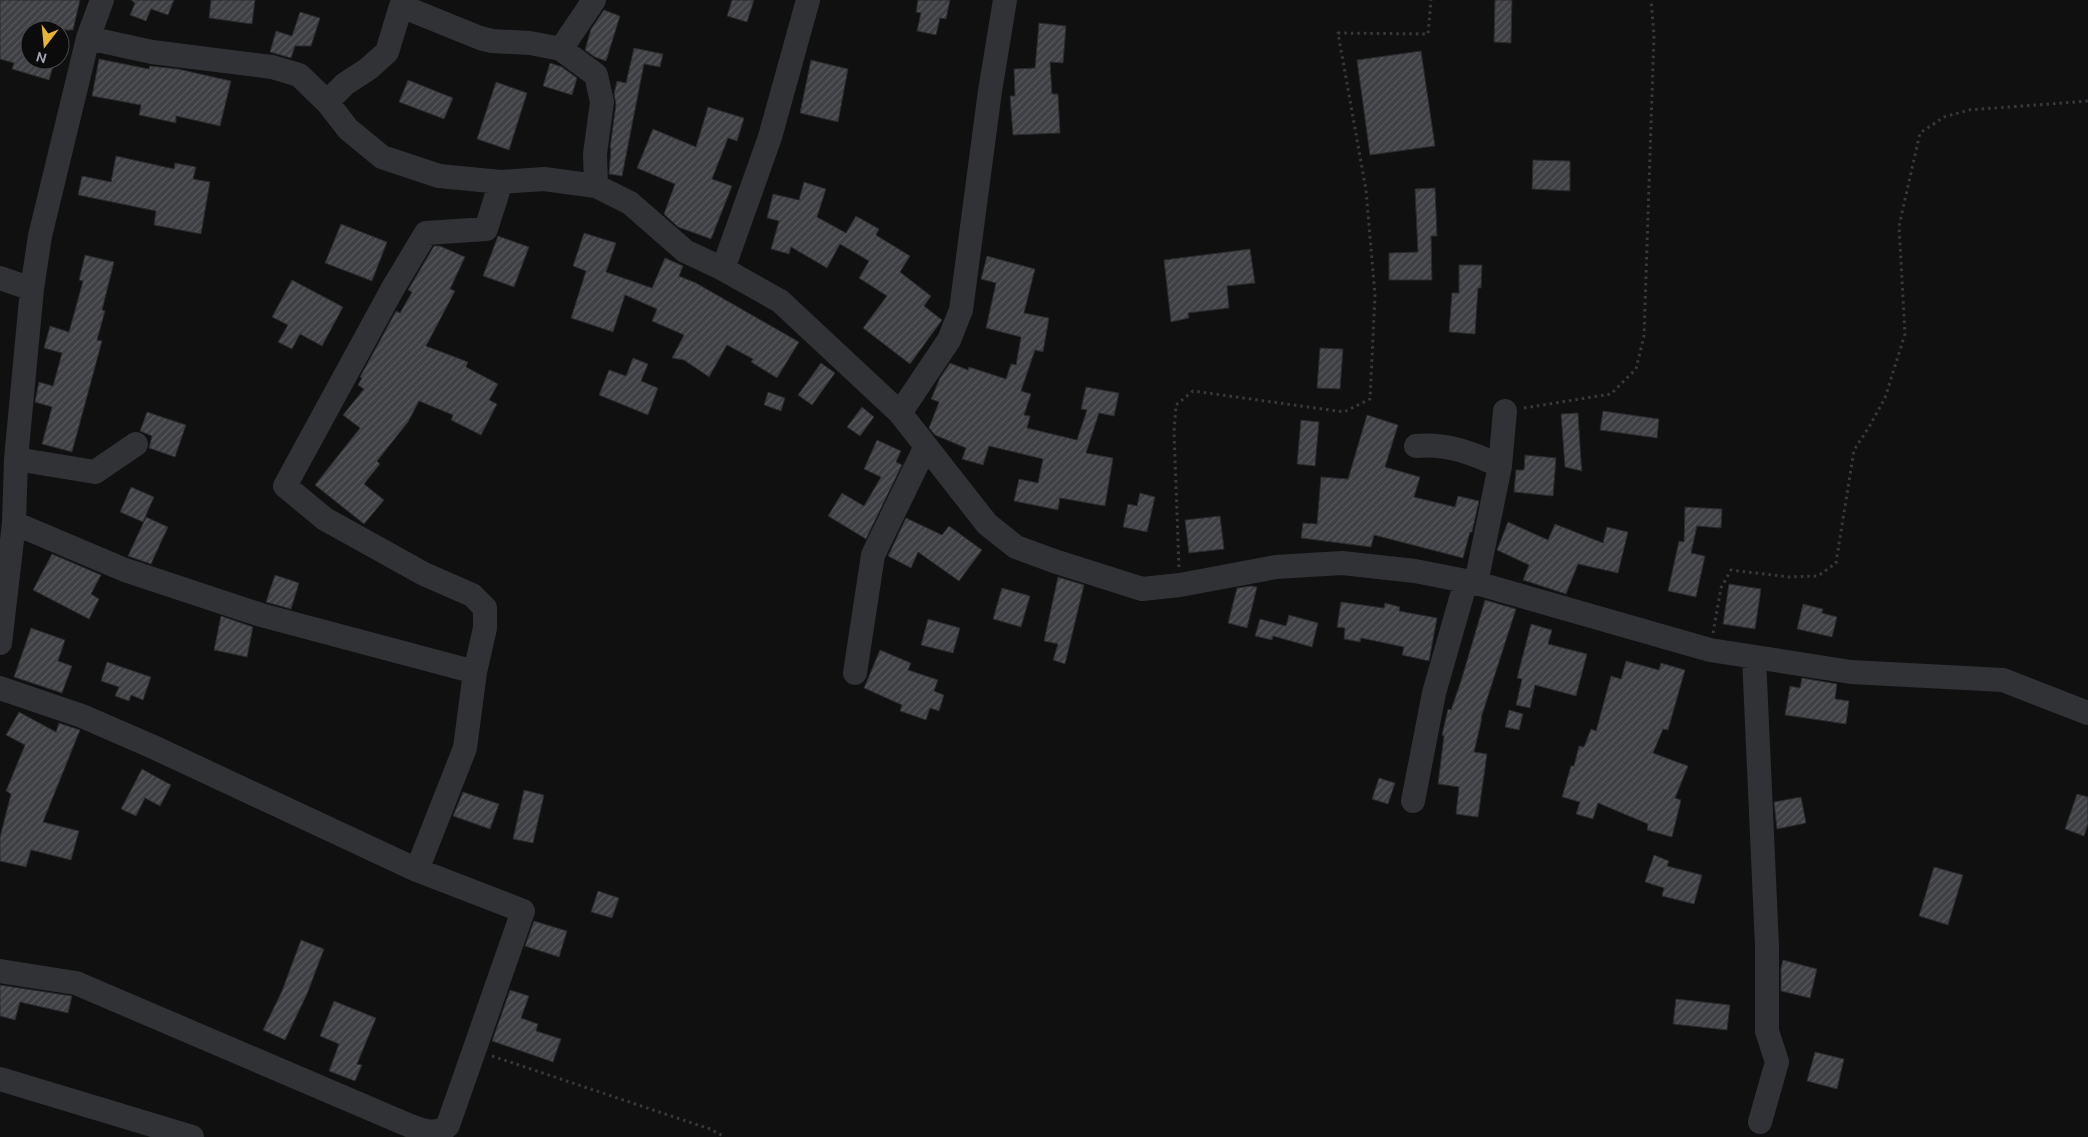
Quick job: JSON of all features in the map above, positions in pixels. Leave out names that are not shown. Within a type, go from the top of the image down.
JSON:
[{"type":"street","points":[[0,643],[14,523],[16,458],[32,289],[40,236],[88,38],[102,0]]},
{"type":"street","points":[[561,49],[594,0]]},
{"type":"street","points":[[723,269],[770,137],[808,0]]},
{"type":"street","points":[[900,413],[949,340],[961,310],[988,101],[1005,0]]},
{"type":"street","points":[[327,102],[346,84],[387,52],[403,3],[486,40],[530,43],[561,49],[596,75],[599,86],[602,102],[595,154],[596,186]]},
{"type":"street","points":[[88,38],[152,52],[272,67],[300,75],[327,102],[348,129],[382,157],[439,176],[501,182],[544,179],[596,186],[630,203],[685,251],[723,269],[780,302],[900,413],[987,524],[1016,547],[1054,562],[1142,589],[1180,585],[1276,567],[1342,563],[1415,570],[1471,582],[1710,650],[1851,672],[2003,680],[2088,713]]},
{"type":"street","points":[[417,870],[465,748],[475,672],[485,628],[485,608],[472,595],[424,574],[325,519],[285,486],[426,233],[486,229],[501,182]]},
{"type":"street","points":[[0,278],[32,289]]},
{"type":"street","points":[[1413,801],[1434,693],[1471,582],[1500,466],[1504,411]]},
{"type":"street","points":[[16,458],[95,472],[136,444]]},
{"type":"street","points":[[1416,446],[1433,444],[1452,448],[1479,456],[1500,466]]},
{"type":"street","points":[[855,673],[873,555],[926,446]]},
{"type":"street","points":[[14,523],[125,570],[261,615],[475,672]]},
{"type":"street","points":[[1754,657],[1767,946],[1767,1031],[1777,1062],[1760,1122]]},
{"type":"street","points":[[0,688],[82,716],[151,746],[417,870],[523,911],[448,1126],[444,1131],[402,1130],[76,983],[0,971]]},
{"type":"street","points":[[0,1079],[192,1137]]},
{"type":"path","points":[[1180,585],[1174,432],[1176,405],[1192,391],[1344,412],[1370,398],[1375,295],[1366,190],[1338,34],[1428,34],[1431,0]]},
{"type":"path","points":[[1504,411],[1612,394],[1636,369],[1644,336],[1654,35],[1651,0]]},
{"type":"path","points":[[1710,650],[1721,588],[1731,570],[1789,577],[1818,576],[1836,563],[1854,450],[1885,398],[1905,334],[1899,226],[1920,133],[1944,117],[1969,110],[2088,101]]},
{"type":"path","points":[[474,1050],[710,1129],[725,1137]]},
{"type":"building","points":[[0,0],[80,0],[73,30],[70,30],[70,20],[20,20],[20,70],[52,70],[49,80],[12,69],[14,63],[0,59]]},
{"type":"building","points":[[131,0],[174,0],[168,15],[151,9],[146,21],[130,15],[135,3]]},
{"type":"building","points":[[211,0],[255,0],[252,24],[209,18]]},
{"type":"building","points":[[732,0],[754,0],[747,22],[727,16]]},
{"type":"building","points":[[918,0],[950,0],[946,19],[940,18],[936,35],[917,31],[921,13],[916,12]]},
{"type":"building","points":[[1495,0],[1512,0],[1511,43],[1494,42]]},
{"type":"building","points":[[604,10],[620,16],[606,61],[595,57],[585,50],[591,29]]},
{"type":"building","points":[[300,12],[320,18],[311,46],[295,46],[291,58],[270,52],[276,31],[292,36]]},
{"type":"building","points":[[1039,23],[1066,26],[1063,63],[1050,62],[1052,94],[1058,94],[1060,133],[1013,135],[1010,96],[1015,96],[1014,69],[1035,68]]},
{"type":"building","points":[[634,48],[663,54],[660,67],[644,64],[622,176],[609,174],[610,148],[616,104],[614,94],[617,81],[626,83]]},
{"type":"building","points":[[1421,51],[1435,146],[1370,155],[1357,60]]},
{"type":"building","points":[[99,59],[149,69],[150,66],[178,69],[231,81],[220,126],[176,116],[176,123],[139,115],[141,105],[92,96]]},
{"type":"building","points":[[811,60],[848,69],[838,122],[800,113]]},
{"type":"building","points":[[550,63],[562,67],[577,78],[572,95],[543,86]]},
{"type":"building","points":[[408,80],[453,98],[444,119],[399,102]]},
{"type":"building","points":[[496,82],[527,93],[509,150],[477,139]]},
{"type":"building","points":[[708,107],[744,118],[737,141],[728,138],[712,179],[732,186],[711,239],[678,227],[664,214],[675,184],[637,168],[653,129],[696,147]]},
{"type":"building","points":[[116,156],[174,169],[175,163],[196,167],[193,179],[210,182],[201,234],[154,225],[156,211],[78,195],[82,176],[111,182]]},
{"type":"building","points":[[1533,160],[1570,161],[1570,191],[1532,189]]},
{"type":"building","points":[[804,182],[826,189],[817,217],[846,233],[856,216],[879,229],[876,235],[910,256],[900,272],[931,296],[924,306],[942,320],[910,364],[863,328],[887,296],[859,278],[869,261],[840,244],[827,268],[791,247],[789,254],[771,249],[779,221],[767,218],[773,194],[799,200]]},
{"type":"building","points":[[1435,188],[1437,236],[1431,236],[1432,280],[1389,280],[1389,253],[1418,252],[1415,189]]},
{"type":"building","points":[[341,224],[387,242],[372,281],[325,263]]},
{"type":"building","points":[[584,233],[616,243],[606,272],[652,288],[665,258],[683,266],[679,276],[696,283],[799,342],[777,378],[751,362],[753,359],[727,345],[709,377],[684,360],[672,358],[684,335],[652,321],[657,309],[625,295],[613,332],[571,318],[586,271],[573,266]]},
{"type":"building","points":[[498,236],[529,247],[514,287],[483,276]]},
{"type":"building","points":[[434,246],[440,246],[465,257],[450,289],[455,291],[426,346],[468,362],[466,367],[498,384],[489,400],[497,404],[481,435],[451,420],[453,415],[419,401],[408,422],[377,461],[380,464],[364,484],[384,500],[364,524],[315,485],[360,428],[343,415],[364,389],[358,385],[362,378],[360,377],[396,311],[400,313],[412,292],[408,290]]},
{"type":"building","points":[[1250,249],[1255,283],[1227,286],[1229,308],[1188,313],[1189,318],[1171,322],[1164,260]]},
{"type":"building","points":[[85,255],[114,262],[102,310],[105,311],[97,340],[102,341],[72,452],[42,444],[52,407],[35,402],[39,382],[53,386],[62,353],[44,348],[50,326],[69,332],[83,281],[79,280]]},
{"type":"building","points":[[987,256],[1035,269],[1024,313],[1049,318],[1043,352],[1035,350],[1021,391],[1031,394],[1024,415],[1030,416],[1027,428],[1077,440],[1087,410],[1081,409],[1086,387],[1119,393],[1114,416],[1099,413],[1086,453],[1113,458],[1105,506],[1060,498],[1058,510],[1014,501],[1019,479],[1038,483],[1043,459],[989,446],[983,465],[962,459],[966,448],[935,435],[929,428],[939,402],[931,399],[940,378],[950,363],[968,370],[969,367],[1006,379],[1011,364],[1016,365],[1021,337],[986,328],[996,283],[981,279]]},
{"type":"building","points":[[1459,265],[1482,265],[1481,288],[1478,288],[1475,334],[1449,332],[1452,293],[1459,293]]},
{"type":"building","points":[[292,280],[343,307],[322,346],[300,334],[292,349],[278,342],[288,325],[272,317]]},
{"type":"building","points":[[1320,348],[1343,349],[1340,389],[1317,388]]},
{"type":"building","points":[[633,358],[648,364],[641,381],[658,388],[648,415],[599,395],[609,370],[626,376]]},
{"type":"building","points":[[821,363],[835,373],[812,405],[798,395]]},
{"type":"building","points":[[768,392],[785,398],[781,411],[764,405]]},
{"type":"building","points":[[862,407],[874,417],[860,436],[847,427]]},
{"type":"building","points":[[1603,411],[1659,419],[1657,438],[1600,430]]},
{"type":"building","points":[[147,412],[186,425],[175,457],[149,448],[152,436],[140,431]]},
{"type":"building","points":[[1578,413],[1582,471],[1565,467],[1561,414]]},
{"type":"building","points":[[1367,415],[1398,425],[1385,467],[1420,477],[1414,497],[1455,507],[1458,496],[1479,501],[1472,532],[1470,532],[1463,558],[1374,535],[1371,547],[1301,538],[1303,523],[1317,524],[1321,477],[1348,479]]},
{"type":"building","points":[[1301,420],[1319,422],[1315,466],[1297,464]]},
{"type":"building","points":[[877,440],[901,451],[896,462],[902,465],[866,539],[828,516],[842,493],[864,506],[881,477],[864,469]]},
{"type":"building","points":[[1525,455],[1556,458],[1553,496],[1514,492],[1516,470],[1524,470]]},
{"type":"building","points":[[131,487],[154,497],[143,522],[120,512]]},
{"type":"building","points":[[1140,493],[1155,497],[1147,532],[1123,527],[1128,504],[1137,506]]},
{"type":"building","points":[[1685,507],[1722,509],[1721,528],[1697,526],[1691,553],[1705,556],[1696,597],[1668,591],[1679,541],[1684,542]]},
{"type":"building","points":[[1220,516],[1224,549],[1189,553],[1185,520]]},
{"type":"building","points":[[146,517],[168,527],[151,564],[128,556]]},
{"type":"building","points":[[906,518],[942,535],[949,526],[982,550],[959,581],[918,552],[911,568],[888,556]]},
{"type":"building","points":[[1508,522],[1548,540],[1555,524],[1603,543],[1607,527],[1628,532],[1618,573],[1578,564],[1566,594],[1523,580],[1529,565],[1497,550]]},
{"type":"building","points":[[52,554],[101,575],[91,594],[99,599],[89,619],[33,590]]},
{"type":"building","points":[[275,575],[299,583],[291,609],[266,602]]},
{"type":"building","points":[[1058,577],[1084,585],[1065,664],[1053,660],[1058,644],[1044,641]]},
{"type":"building","points":[[1729,584],[1761,589],[1755,629],[1723,624]]},
{"type":"building","points":[[1257,587],[1247,628],[1228,623],[1237,588]]},
{"type":"building","points":[[1002,588],[1030,596],[1021,627],[993,619]]},
{"type":"building","points":[[1485,600],[1516,609],[1481,718],[1474,752],[1487,754],[1478,817],[1456,814],[1459,787],[1438,784],[1444,736],[1442,735],[1448,709],[1451,710],[1461,681]]},
{"type":"building","points":[[1341,602],[1384,608],[1385,603],[1400,607],[1399,611],[1437,618],[1429,661],[1402,655],[1404,647],[1361,638],[1360,642],[1344,639],[1345,628],[1337,627]]},
{"type":"building","points":[[1803,604],[1823,609],[1822,613],[1837,617],[1832,637],[1797,629]]},
{"type":"building","points":[[1289,615],[1318,623],[1312,647],[1273,636],[1272,640],[1255,636],[1260,619],[1286,626]]},
{"type":"building","points":[[221,616],[253,627],[247,657],[214,650]]},
{"type":"building","points":[[928,619],[960,628],[953,653],[921,645]]},
{"type":"building","points":[[1531,624],[1552,630],[1548,644],[1587,654],[1576,696],[1535,685],[1530,708],[1516,705],[1522,679],[1517,678]]},
{"type":"building","points":[[31,628],[65,640],[58,661],[72,666],[62,693],[14,677]]},
{"type":"building","points":[[880,650],[911,663],[908,670],[938,680],[934,691],[944,695],[939,711],[930,708],[926,720],[900,711],[902,705],[864,688]]},
{"type":"building","points":[[1626,661],[1659,670],[1661,663],[1685,670],[1668,730],[1663,729],[1653,753],[1688,766],[1675,798],[1681,800],[1672,837],[1647,830],[1648,824],[1598,803],[1593,819],[1576,814],[1580,802],[1562,797],[1571,766],[1574,766],[1579,746],[1584,747],[1591,729],[1596,731],[1611,676],[1621,679]]},
{"type":"building","points":[[107,662],[151,677],[143,700],[131,695],[129,701],[115,696],[119,687],[101,681]]},
{"type":"building","points":[[1802,678],[1837,684],[1835,699],[1849,701],[1846,724],[1785,715],[1790,686],[1800,688]]},
{"type":"building","points":[[1509,710],[1523,714],[1519,730],[1505,727]]},
{"type":"building","points":[[19,712],[56,732],[59,723],[80,730],[43,822],[79,831],[71,860],[31,850],[26,867],[0,861],[0,837],[11,794],[6,791],[25,745],[6,735]]},
{"type":"building","points":[[142,769],[171,785],[160,806],[145,798],[136,816],[121,809]]},
{"type":"building","points":[[1379,778],[1395,783],[1388,804],[1372,799]]},
{"type":"building","points":[[524,790],[544,795],[533,843],[513,839]]},
{"type":"building","points":[[463,792],[499,804],[490,829],[453,816]]},
{"type":"building","points":[[2077,794],[2088,797],[2088,824],[2084,836],[2065,829]]},
{"type":"building","points":[[1801,797],[1806,823],[1777,829],[1774,802]]},
{"type":"building","points":[[1654,855],[1669,861],[1667,866],[1702,875],[1694,904],[1662,896],[1664,888],[1645,882]]},
{"type":"building","points":[[1934,867],[1963,875],[1948,925],[1919,916]]},
{"type":"building","points":[[598,891],[619,898],[612,918],[591,912]]},
{"type":"building","points":[[534,921],[567,931],[559,957],[525,946]]},
{"type":"building","points":[[301,940],[324,949],[307,994],[285,1040],[263,1030],[282,991]]},
{"type":"building","points":[[1783,960],[1817,969],[1810,998],[1781,991]]},
{"type":"building","points":[[0,985],[72,996],[68,1013],[20,1002],[15,1020],[0,1016]]},
{"type":"building","points":[[510,990],[529,996],[521,1018],[538,1024],[536,1031],[561,1039],[553,1062],[492,1041]]},
{"type":"building","points":[[1676,999],[1730,1005],[1727,1030],[1673,1024]]},
{"type":"building","points":[[334,1001],[376,1018],[357,1064],[362,1065],[355,1081],[329,1071],[339,1044],[320,1036]]},
{"type":"building","points":[[1815,1052],[1844,1059],[1837,1089],[1807,1081]]}]
